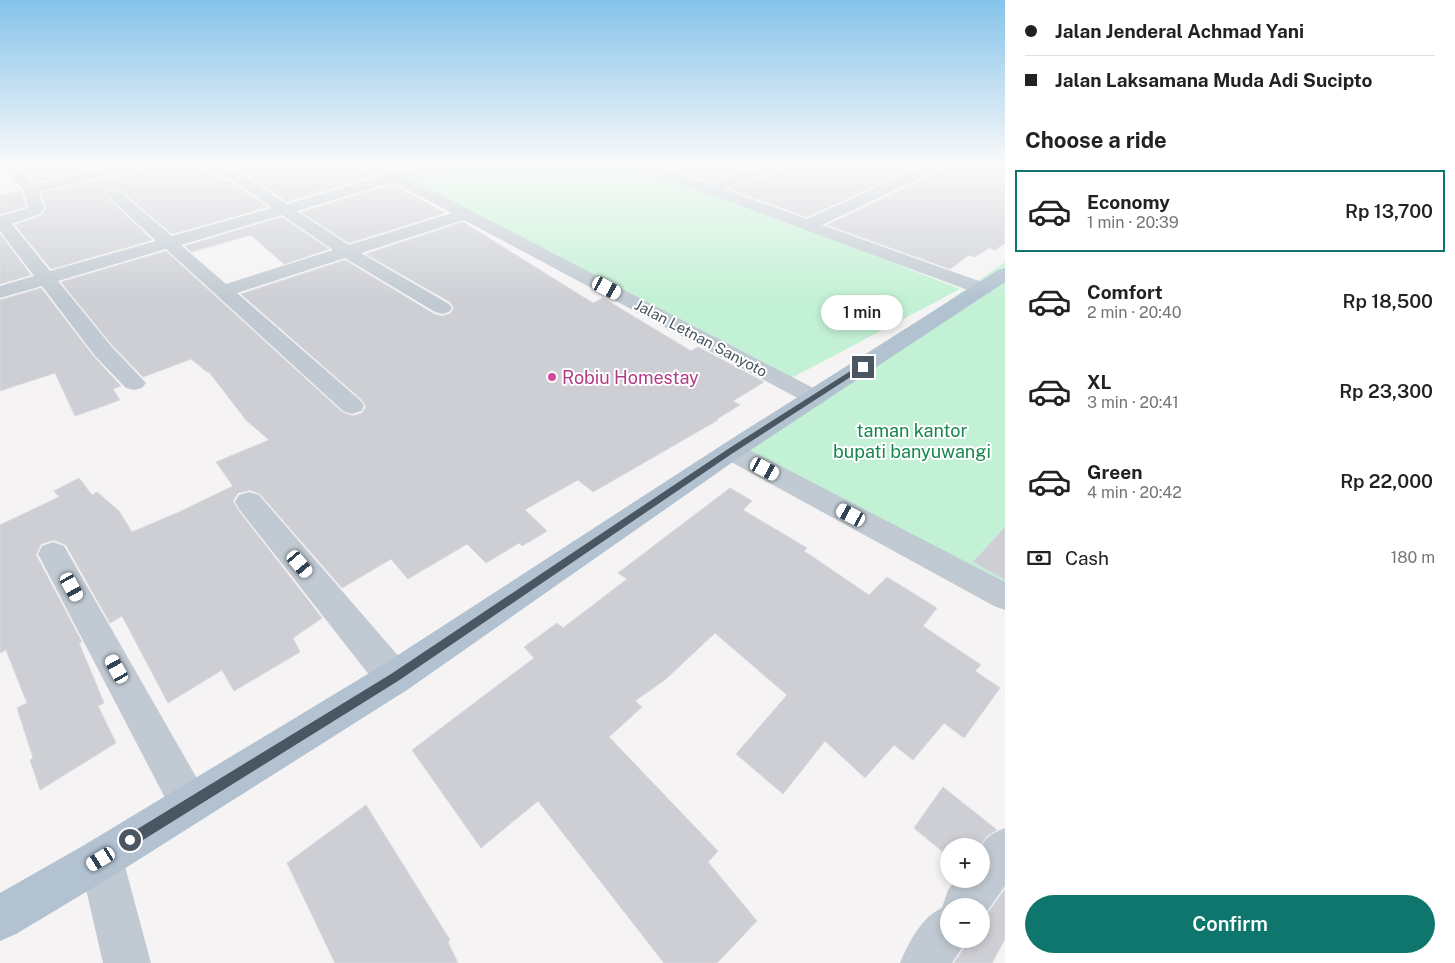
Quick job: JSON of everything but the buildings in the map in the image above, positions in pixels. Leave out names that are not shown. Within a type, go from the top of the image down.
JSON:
[{"type":"main road","points":[[0,918],[101,859],[394,678],[731,451],[1005,274]]},
{"type":"street","points":[[35,211],[1,221],[104,351],[134,383]]},
{"type":"street","points":[[133,211],[352,406]]},
{"type":"street","points":[[0,292],[273,211]]},
{"type":"street","points":[[286,211],[347,252],[442,308]]},
{"type":"street","name":"Jalan Letnan Sanyoto","points":[[460,211],[815,398]]},
{"type":"street","points":[[770,211],[983,289]]},
{"type":"street","points":[[808,225],[838,211]]},
{"type":"street","points":[[222,290],[466,214]]},
{"type":"street","points":[[731,451],[1005,597]]},
{"type":"street","points":[[249,502],[394,678]]},
{"type":"street","points":[[53,554],[181,784],[189,803]]},
{"type":"street","points":[[970,898],[1005,848]]},
{"type":"street","points":[[101,859],[127,963]]},
{"type":"street","points":[[924,963],[940,941]]},
{"type":"green space","points":[[462,211],[761,211],[960,289],[784,382]]},
{"type":"green space","name":"taman kantor bupati banyuwangi","points":[[1005,262],[1005,593],[731,451]]},
{"type":"place","name":"Robiu Homestay","points":[[552,377]]},
{"type":"route","points":[[130,840],[394,678],[731,451],[863,367]]}]
